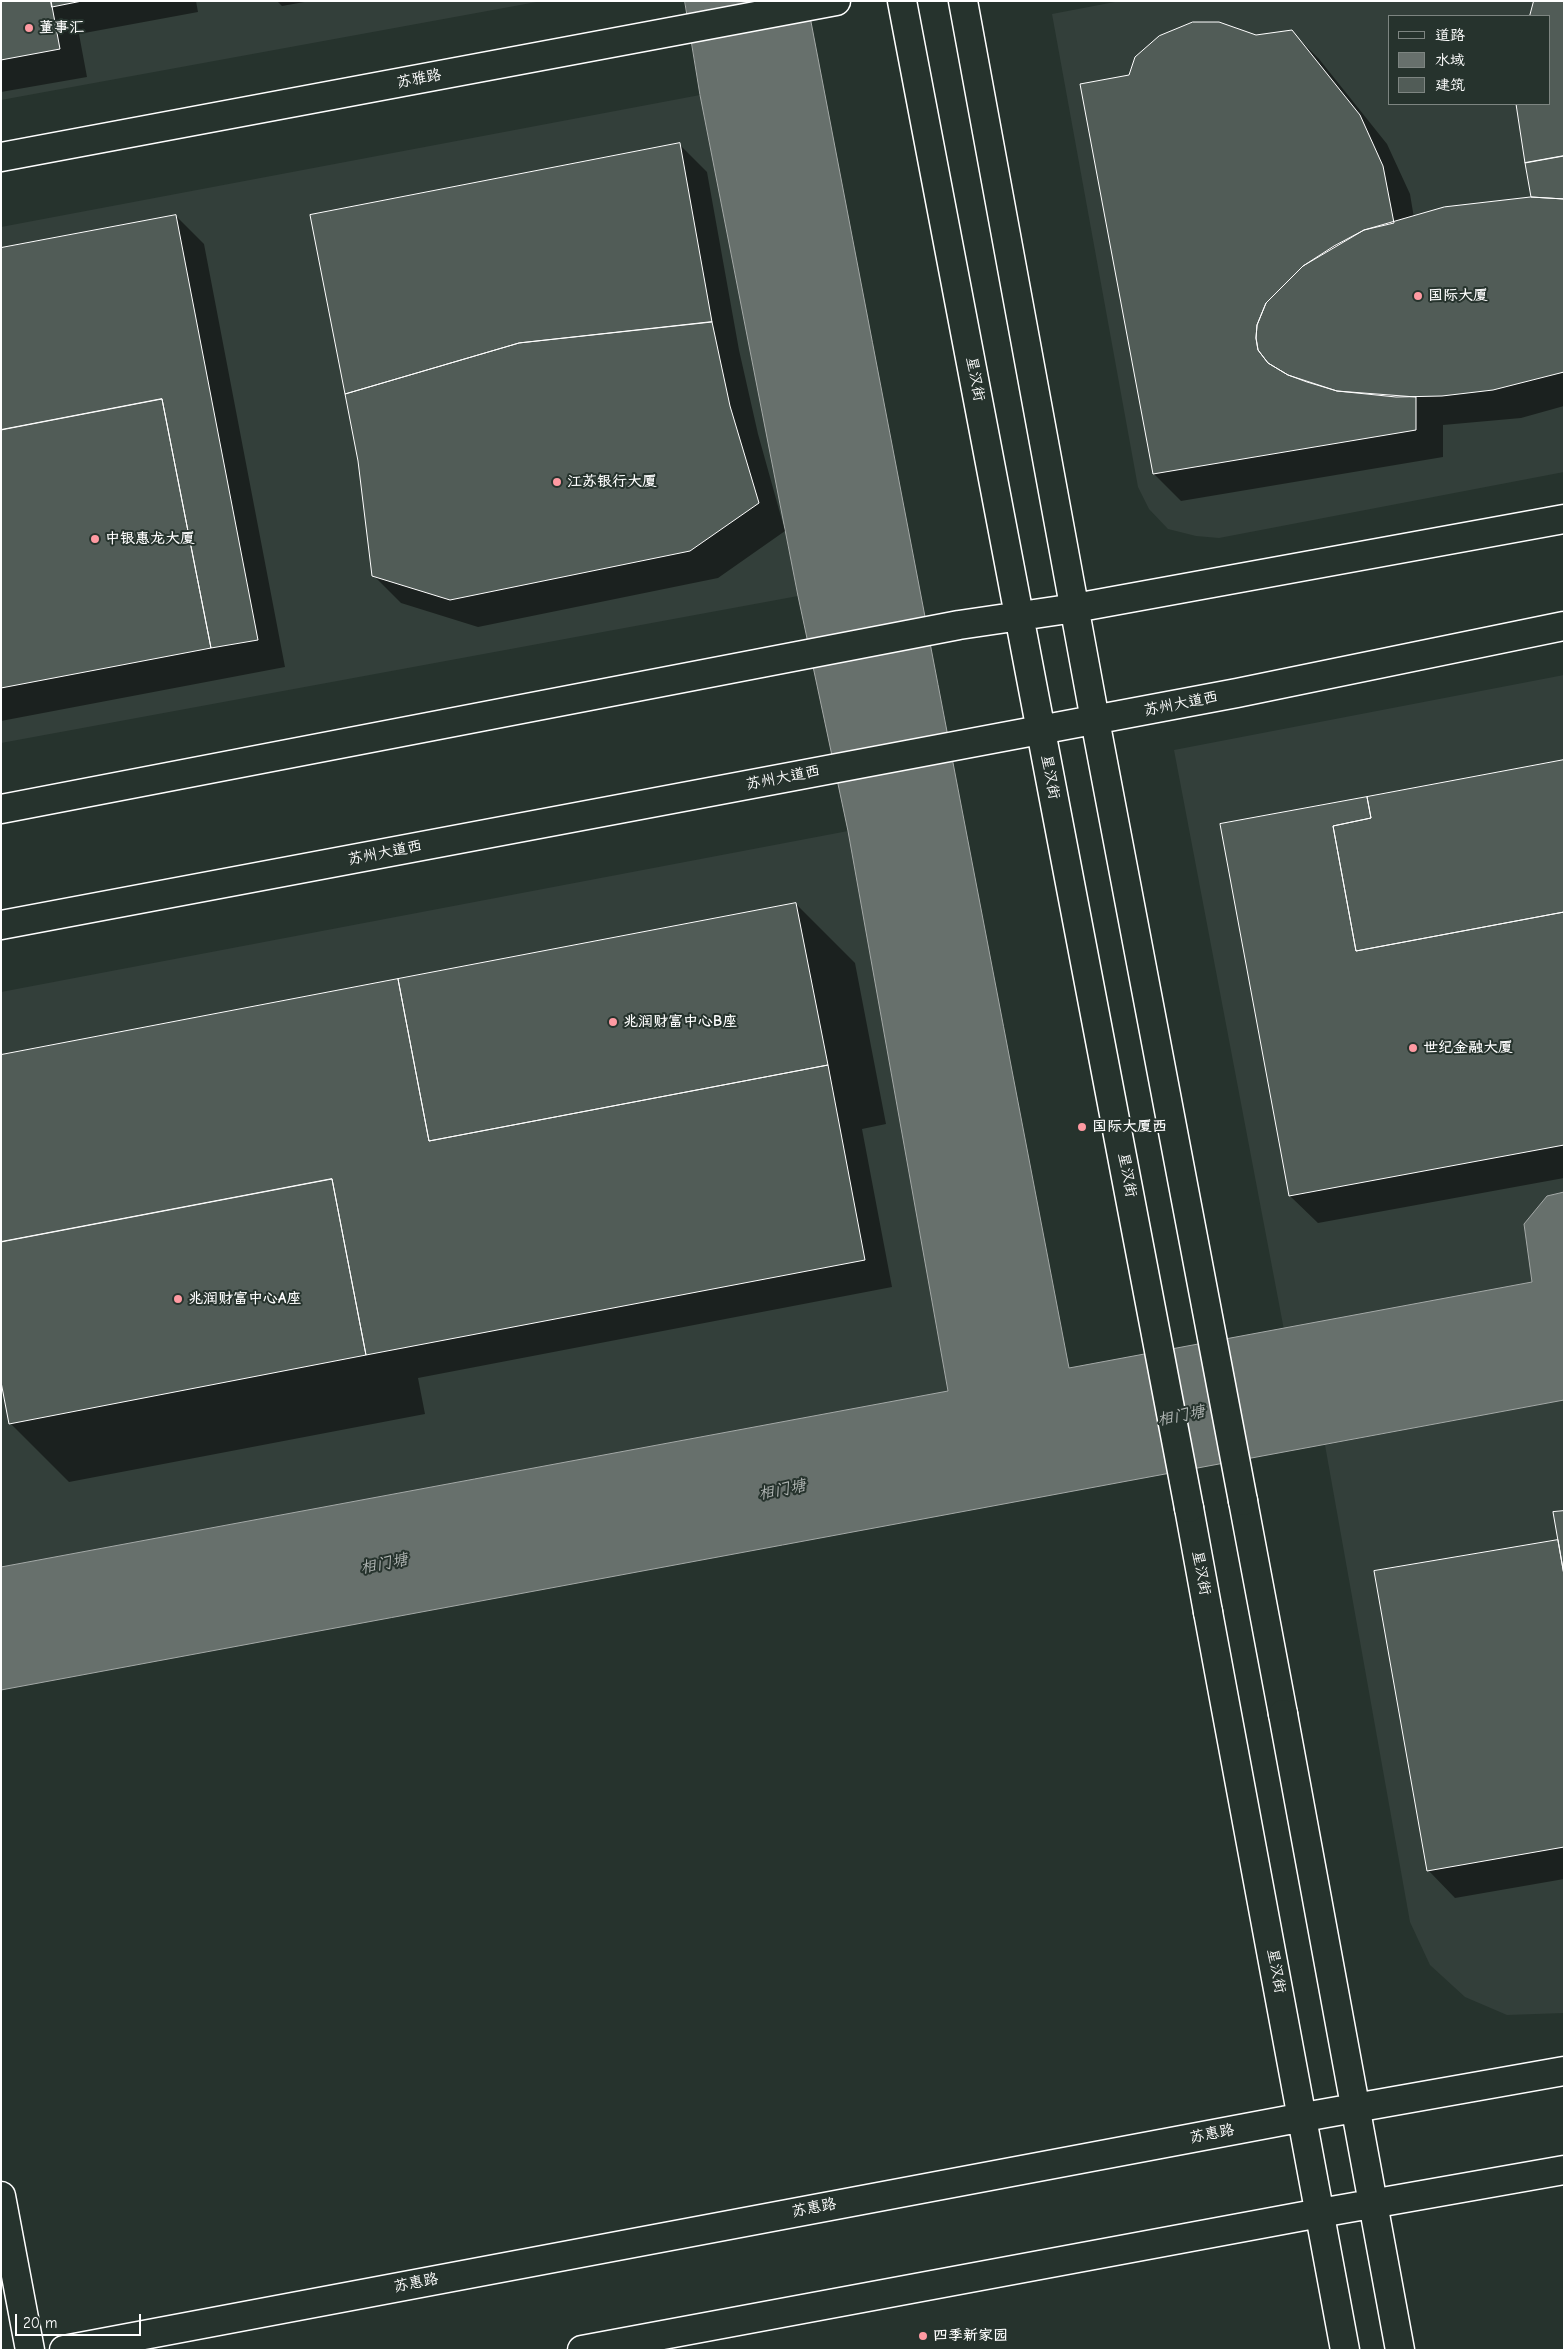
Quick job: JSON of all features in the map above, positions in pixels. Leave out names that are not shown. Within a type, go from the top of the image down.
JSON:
[{"type":"main road","name":"星汉街","points":[[902,1],[1156,1330],[1346,2350]]},
{"type":"main road","points":[[963,1],[1095,720],[1243,1500],[1400,2350]]},
{"type":"main road","name":"苏雅路","points":[[1,157],[829,3]]},
{"type":"main road","points":[[1,809],[959,625],[1075,608],[1564,519]]},
{"type":"main road","name":"苏州大道西","points":[[1,925],[1237,693],[1564,626]]},
{"type":"main road","name":"苏惠路","points":[[64,2350],[1356,2107],[1564,2071]]},
{"type":"main road","points":[[582,2350],[1320,2213],[1564,2170]]},
{"type":"main road","points":[[1,2196],[30,2350]]},
{"type":"shaded area","points":[[1,1],[542,1],[1,100]]},
{"type":"shaded area","name":"国际大厦","points":[[1120,1],[1564,1],[1564,472],[1219,538],[1196,536],[1168,529],[1149,509],[1138,487],[1052,14]]},
{"type":"shaded area","points":[[700,95],[798,596],[1,743],[1,227]]},
{"type":"shaded area","name":"世纪金融大厦","points":[[1564,675],[1564,1192],[1547,1196],[1524,1224],[1533,1282],[1284,1330],[1174,750]]},
{"type":"shaded area","points":[[848,831],[948,1391],[1,1567],[1,992]]},
{"type":"shaded area","points":[[1564,1400],[1564,2013],[1507,2015],[1465,1997],[1430,1965],[1410,1922],[1325,1445]]},
{"type":"water","name":"相门塘","points":[[685,1],[807,1],[1069,1368],[1532,1282],[1524,1224],[1547,1196],[1564,1192],[1564,1400],[1,1690],[1,1567],[948,1391],[848,831],[798,596],[700,95]]},
{"type":"building","name":"董事汇","points":[[1,1],[51,1],[60,49],[1,60]]},
{"type":"building","points":[[51,1],[82,1],[52,7]]},
{"type":"building","points":[[1534,1],[1564,1],[1564,156],[1525,163],[1516,105],[1550,105],[1550,15],[1530,15]]},
{"type":"building","points":[[1193,22],[1219,22],[1256,35],[1292,30],[1360,115],[1383,166],[1394,223],[1364,230],[1303,266],[1266,303],[1257,325],[1256,338],[1258,350],[1268,363],[1288,375],[1337,391],[1416,397],[1416,430],[1153,474],[1080,84],[1129,75],[1135,57],[1159,36]]},
{"type":"building","points":[[680,143],[712,322],[519,343],[345,394],[310,215]]},
{"type":"building","points":[[1564,156],[1564,199],[1531,197],[1525,163]]},
{"type":"building","name":"国际大厦","points":[[1531,197],[1564,199],[1564,372],[1493,390],[1442,396],[1396,397],[1337,391],[1307,382],[1288,375],[1268,363],[1258,350],[1256,338],[1257,325],[1266,303],[1303,266],[1334,246],[1364,230],[1444,207]]},
{"type":"building","points":[[176,215],[258,640],[211,648],[162,399],[1,430],[1,248]]},
{"type":"building","name":"江苏银行大厦","points":[[712,322],[730,406],[759,503],[690,551],[450,600],[372,576],[358,461],[345,394],[519,343]]},
{"type":"building","name":"中银惠龙大厦","points":[[162,399],[211,648],[1,688],[1,430]]},
{"type":"building","points":[[1564,760],[1564,912],[1356,951],[1333,826],[1371,818],[1367,797]]},
{"type":"building","name":"世纪金融大厦","points":[[1367,797],[1371,818],[1333,826],[1356,951],[1564,912],[1564,1145],[1289,1196],[1220,824]]},
{"type":"building","name":"兆润财富中心B座","points":[[796,903],[828,1065],[429,1141],[398,979]]},
{"type":"building","points":[[398,979],[429,1141],[828,1065],[865,1260],[366,1355],[332,1179],[1,1242],[1,1055]]},
{"type":"building","name":"兆润财富中心A座","points":[[332,1179],[366,1355],[9,1424],[1,1382],[1,1242]]},
{"type":"building","points":[[1564,1511],[1564,1575],[1553,1512]]},
{"type":"building","points":[[1558,1540],[1564,1575],[1564,1847],[1427,1871],[1374,1571]]},
{"type":"place","name":"董事汇","points":[[29,28]]},
{"type":"place","name":"国际大厦","points":[[1418,296]]},
{"type":"place","name":"江苏银行大厦","points":[[557,482]]},
{"type":"place","name":"中银惠龙大厦","points":[[95,539]]},
{"type":"place","name":"兆润财富中心B座","points":[[613,1022]]},
{"type":"place","name":"世纪金融大厦","points":[[1413,1048]]},
{"type":"place","name":"国际大厦西","points":[[1082,1127]]},
{"type":"place","name":"兆润财富中心A座","points":[[178,1299]]},
{"type":"place","name":"四季新家园","points":[[923,2336]]}]
